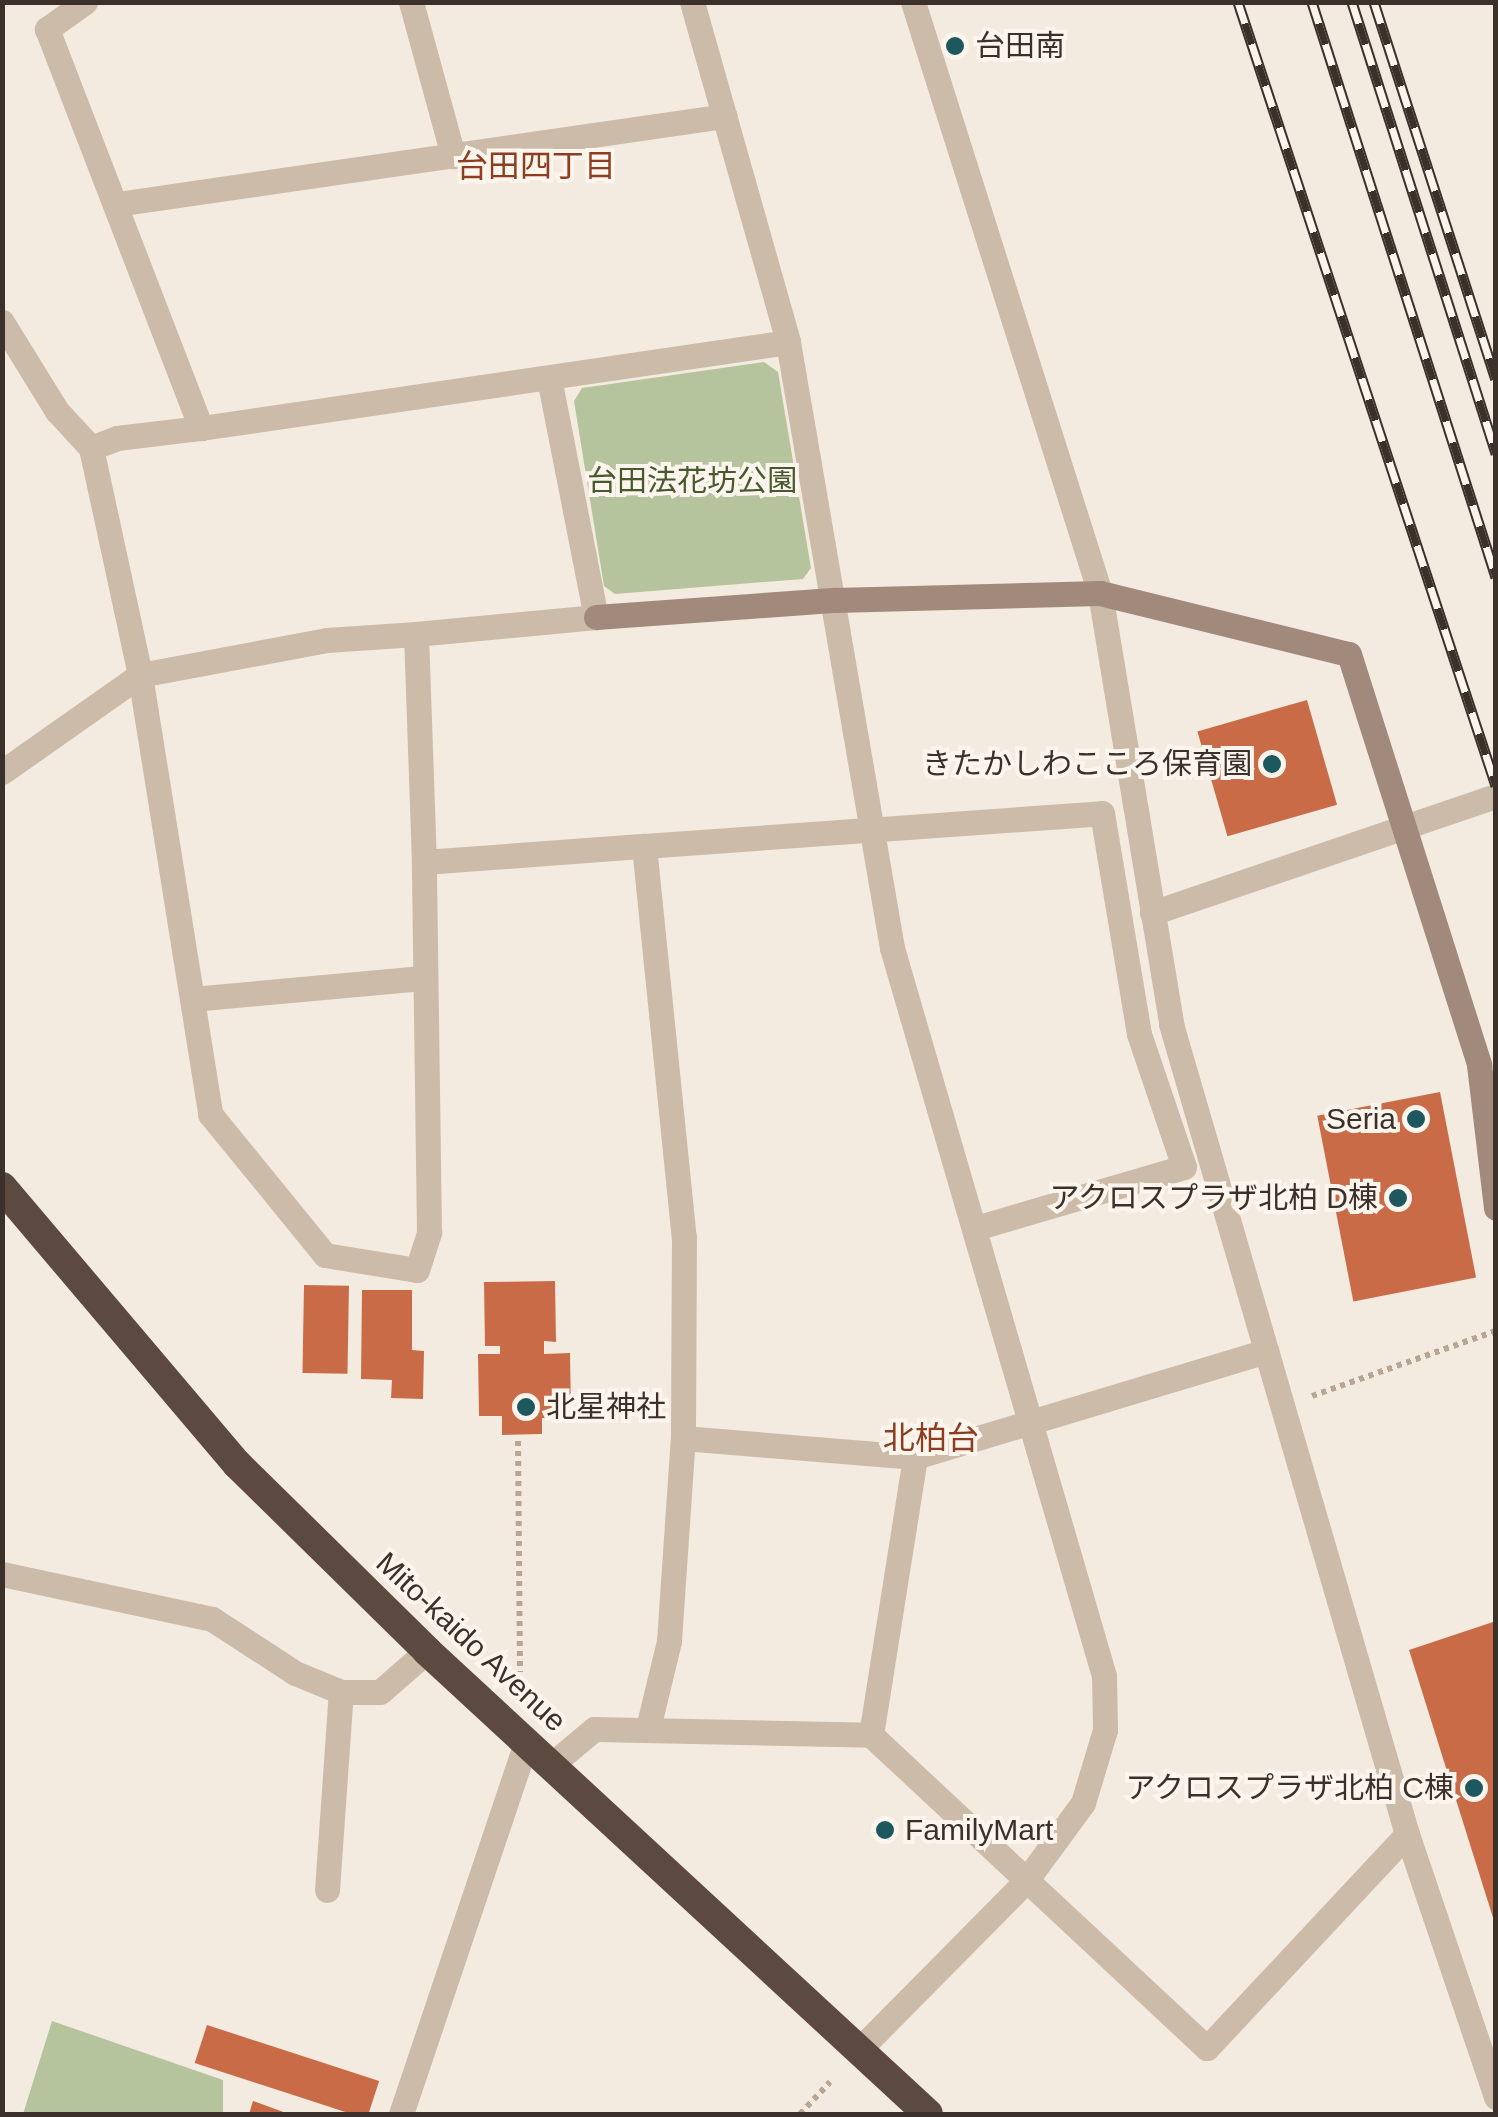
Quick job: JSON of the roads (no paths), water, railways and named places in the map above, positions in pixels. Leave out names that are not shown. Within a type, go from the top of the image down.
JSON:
[{"type":"highway","name":"Mito-kaido Avenue","points":[[2,1187],[237,1464],[427,1651],[928,2114]]},
{"type":"street","points":[[85,2],[47,29],[201,428]]},
{"type":"street","points":[[411,2],[453,156]]},
{"type":"street","points":[[692,2],[788,342],[836,600],[892,948],[1099,1646],[1106,1706],[1083,1803],[1024,1882],[858,2050]]},
{"type":"street","points":[[913,2],[1100,593],[1158,912],[1171,1024],[1407,1834],[1496,2097]]},
{"type":"street","points":[[117,204],[725,116]]},
{"type":"street","points":[[2,322],[57,411],[92,448],[140,675],[210,1114],[325,1255],[417,1270],[429,1232],[424,862],[416,634]]},
{"type":"street","points":[[92,448],[117,438],[788,342]]},
{"type":"street","points":[[549,378],[596,616]]},
{"type":"street","points":[[2,772],[140,675],[326,640],[596,616],[836,600],[1100,593],[1349,654],[1479,1065],[1496,1208]]},
{"type":"street","points":[[1158,912],[1496,796]]},
{"type":"street","points":[[424,862],[1102,813],[1139,1034],[1184,1167],[976,1228]]},
{"type":"street","points":[[644,846],[684,1237],[683,1438],[669,1641],[648,1728]]},
{"type":"street","points":[[192,998],[425,978]]},
{"type":"street","points":[[683,1438],[915,1457],[1266,1351]]},
{"type":"street","points":[[871,1735],[915,1457]]},
{"type":"street","points":[[2,1574],[212,1619],[295,1673],[341,1692],[380,1692],[427,1651]]},
{"type":"street","points":[[326,1890],[341,1692]]},
{"type":"street","points":[[551,1765],[594,1729],[871,1735],[1024,1882],[1207,2048],[1407,1834]]},
{"type":"street","points":[[401,2114],[526,1742]]},
{"type":"railway","points":[[1238,2],[1496,786]]},
{"type":"railway","points":[[1312,2],[1496,577]]},
{"type":"railway","points":[[1352,2],[1496,454]]},
{"type":"railway","points":[[1374,2],[1496,379]]},
{"type":"place","name":"台田南","points":[[955,46]]},
{"type":"place","name":"きたかしわこころ保育園","points":[[1272,764]]},
{"type":"place","name":"Seria","points":[[1416,1119]]},
{"type":"place","name":"アクロスプラザ北柏 D棟","points":[[1398,1198]]},
{"type":"place","name":"北星神社","points":[[526,1407]]},
{"type":"place","name":"アクロスプラザ北柏 C棟","points":[[1474,1788]]},
{"type":"place","name":"FamilyMart","points":[[885,1830]]},
{"type":"district","name":"台田四丁目","points":[[536,166]]},
{"type":"district","name":"北柏台","points":[[931,1438]]},
{"type":"park label","name":"台田法花坊公園","points":[[692,481]]}]
